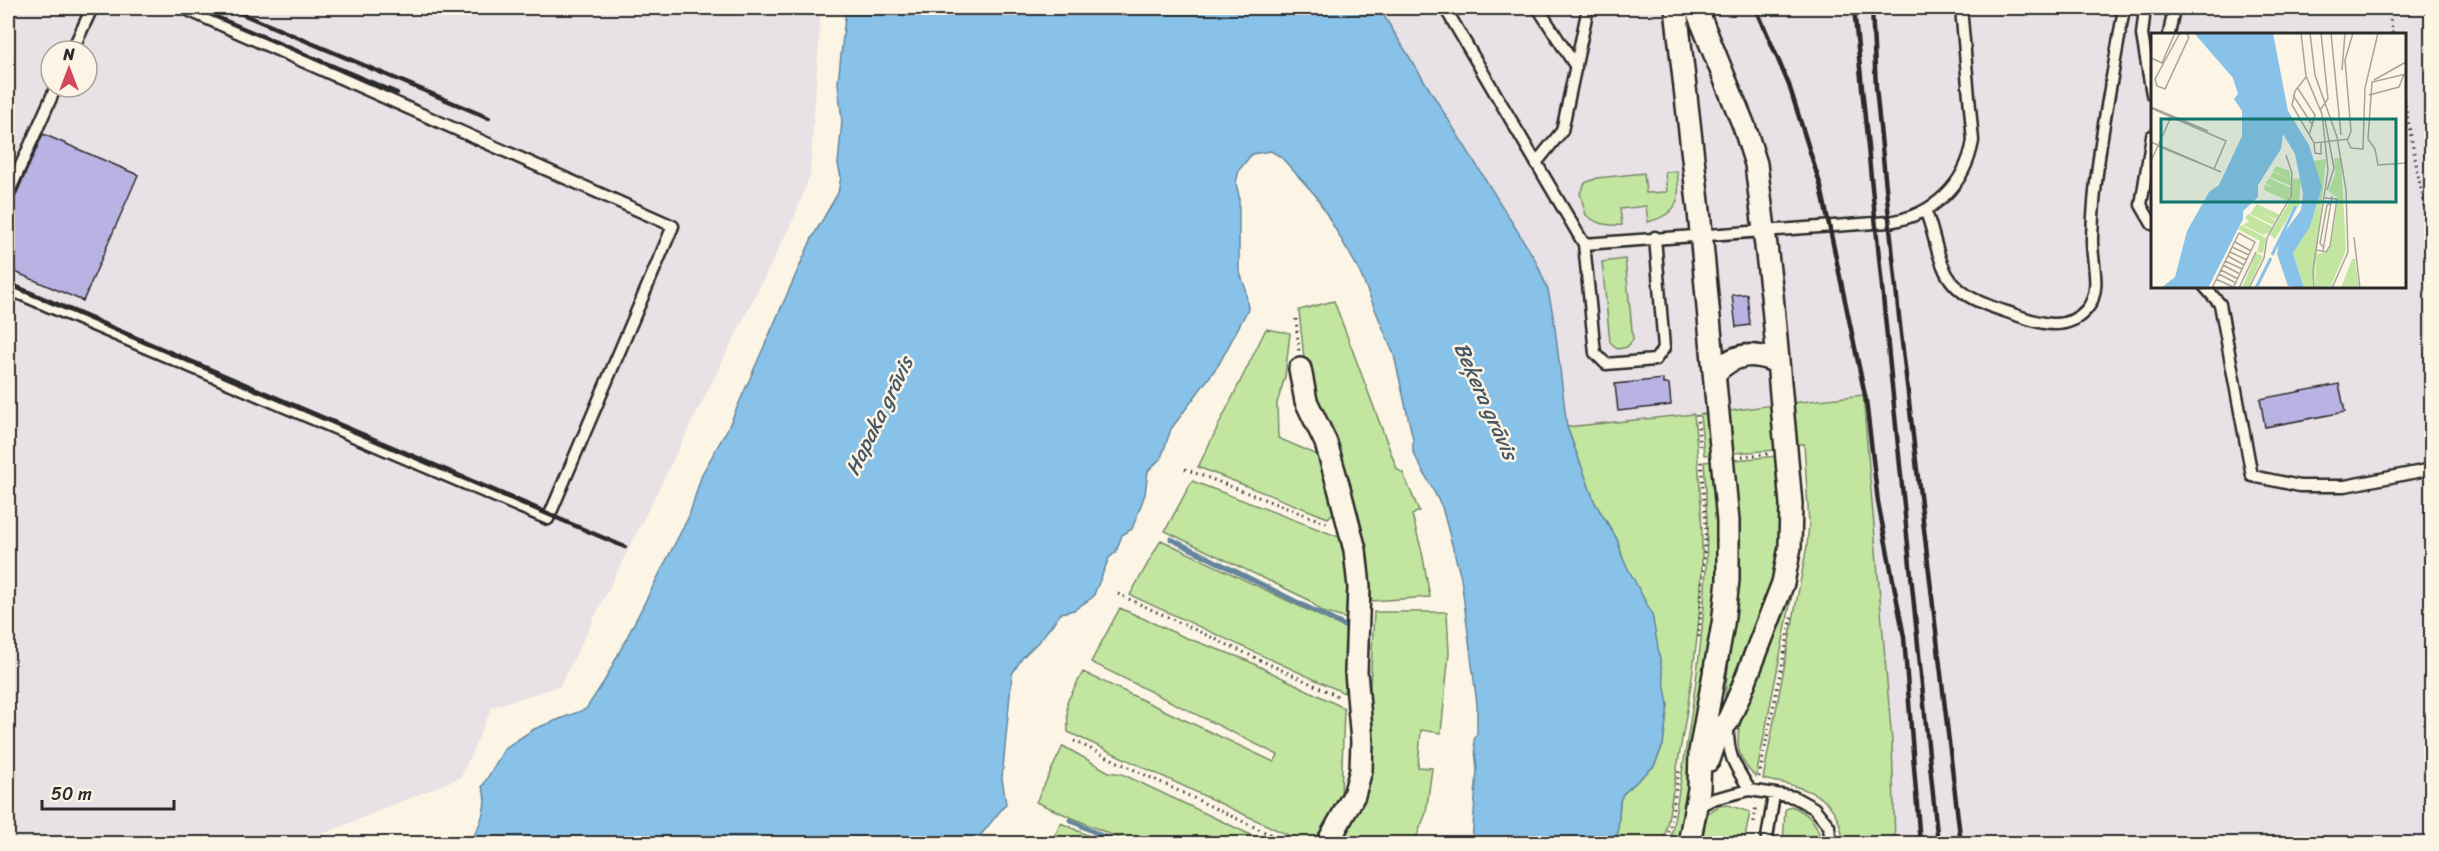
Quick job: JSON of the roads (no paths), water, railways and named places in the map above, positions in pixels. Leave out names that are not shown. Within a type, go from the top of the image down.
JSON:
[{"type":"street","points":[[1676,8],[1706,283],[1728,521],[1728,580],[1723,624],[1700,752],[1697,799],[1689,843]]},
{"type":"street","points":[[1696,8],[1756,164],[1787,452],[1790,547],[1783,583],[1728,721],[1718,733],[1697,799]]},
{"type":"street","points":[[1715,373],[1731,358],[1739,356],[1763,356],[1778,363]]},
{"type":"street","points":[[1300,369],[1306,400],[1326,443],[1350,533],[1359,587],[1356,672],[1362,741],[1360,770],[1354,795],[1327,843]]},
{"type":"lane","points":[[78,39],[92,8]]},
{"type":"lane","points":[[8,289],[548,519],[673,226],[183,8]]},
{"type":"lane","points":[[1445,8],[1584,244],[1595,353],[1606,364],[1655,360],[1664,348],[1655,237]]},
{"type":"lane","points":[[1538,8],[1576,67]]},
{"type":"lane","points":[[1536,163],[1562,131],[1588,8]]},
{"type":"lane","points":[[1584,244],[1655,237],[1889,222],[1925,210],[1954,188],[1970,157],[1972,125],[1961,8]]},
{"type":"lane","points":[[1925,210],[1943,268],[1956,286],[1969,297],[2048,325],[2071,321],[2086,309],[2096,288],[2092,248],[2093,213],[2124,8]]},
{"type":"lane","points":[[2145,8],[2142,35],[2151,88]]},
{"type":"lane","points":[[2169,33],[2174,8]]},
{"type":"lane","points":[[8,194],[51,99]]},
{"type":"lane","points":[[2151,142],[2141,205],[2151,222]]},
{"type":"lane","points":[[2206,288],[2220,304],[2253,476],[2300,486],[2345,486],[2432,469]]},
{"type":"lane","points":[[1728,721],[1733,766],[1753,791]]},
{"type":"lane","points":[[1697,799],[1713,799],[1753,791],[1794,797],[1814,808],[1829,826],[1831,843]]},
{"type":"lane","points":[[1766,843],[1774,795]]},
{"type":"water","points":[[846,8],[1379,8],[1536,261],[1548,290],[1554,320],[1567,427],[1595,503],[1617,539],[1623,559],[1652,614],[1668,704],[1663,745],[1654,766],[1623,794],[1620,801],[1617,843],[1472,843],[1477,769],[1474,740],[1477,733],[1477,704],[1461,578],[1442,507],[1413,452],[1413,439],[1394,355],[1358,268],[1316,196],[1281,157],[1271,151],[1252,154],[1239,170],[1236,183],[1239,196],[1239,270],[1245,287],[1248,309],[1219,364],[1171,429],[1161,458],[1148,471],[1145,494],[1132,529],[1122,535],[1116,552],[1109,558],[1093,597],[1074,610],[1061,613],[1041,639],[1022,658],[1012,674],[1002,778],[1006,804],[980,836],[967,842],[946,844],[467,843],[476,832],[482,817],[485,801],[482,787],[505,748],[534,729],[586,709],[605,680],[689,516],[702,474],[728,428],[812,238],[838,193],[841,177],[838,164],[842,121],[838,83]]},
{"type":"waterway","points":[[1171,539],[1345,626]]},
{"type":"waterway","points":[[1070,820],[1118,844]]},
{"type":"railway","points":[[195,8],[397,93]]},
{"type":"railway","points":[[228,8],[489,118]]},
{"type":"railway","points":[[1756,8],[1789,85],[1821,187],[1866,400],[1878,502],[1904,637],[1920,844]]},
{"type":"railway","points":[[1854,8],[1938,844]]},
{"type":"railway","points":[[1872,9],[1876,87],[1898,308],[1961,844]]},
{"type":"railway","points":[[8,284],[625,547]]},
{"type":"water label","name":"Beķera grāvis","points":[[1486,401]]},
{"type":"water label","name":"Hapaka grāvis","points":[[879,416]]}]
